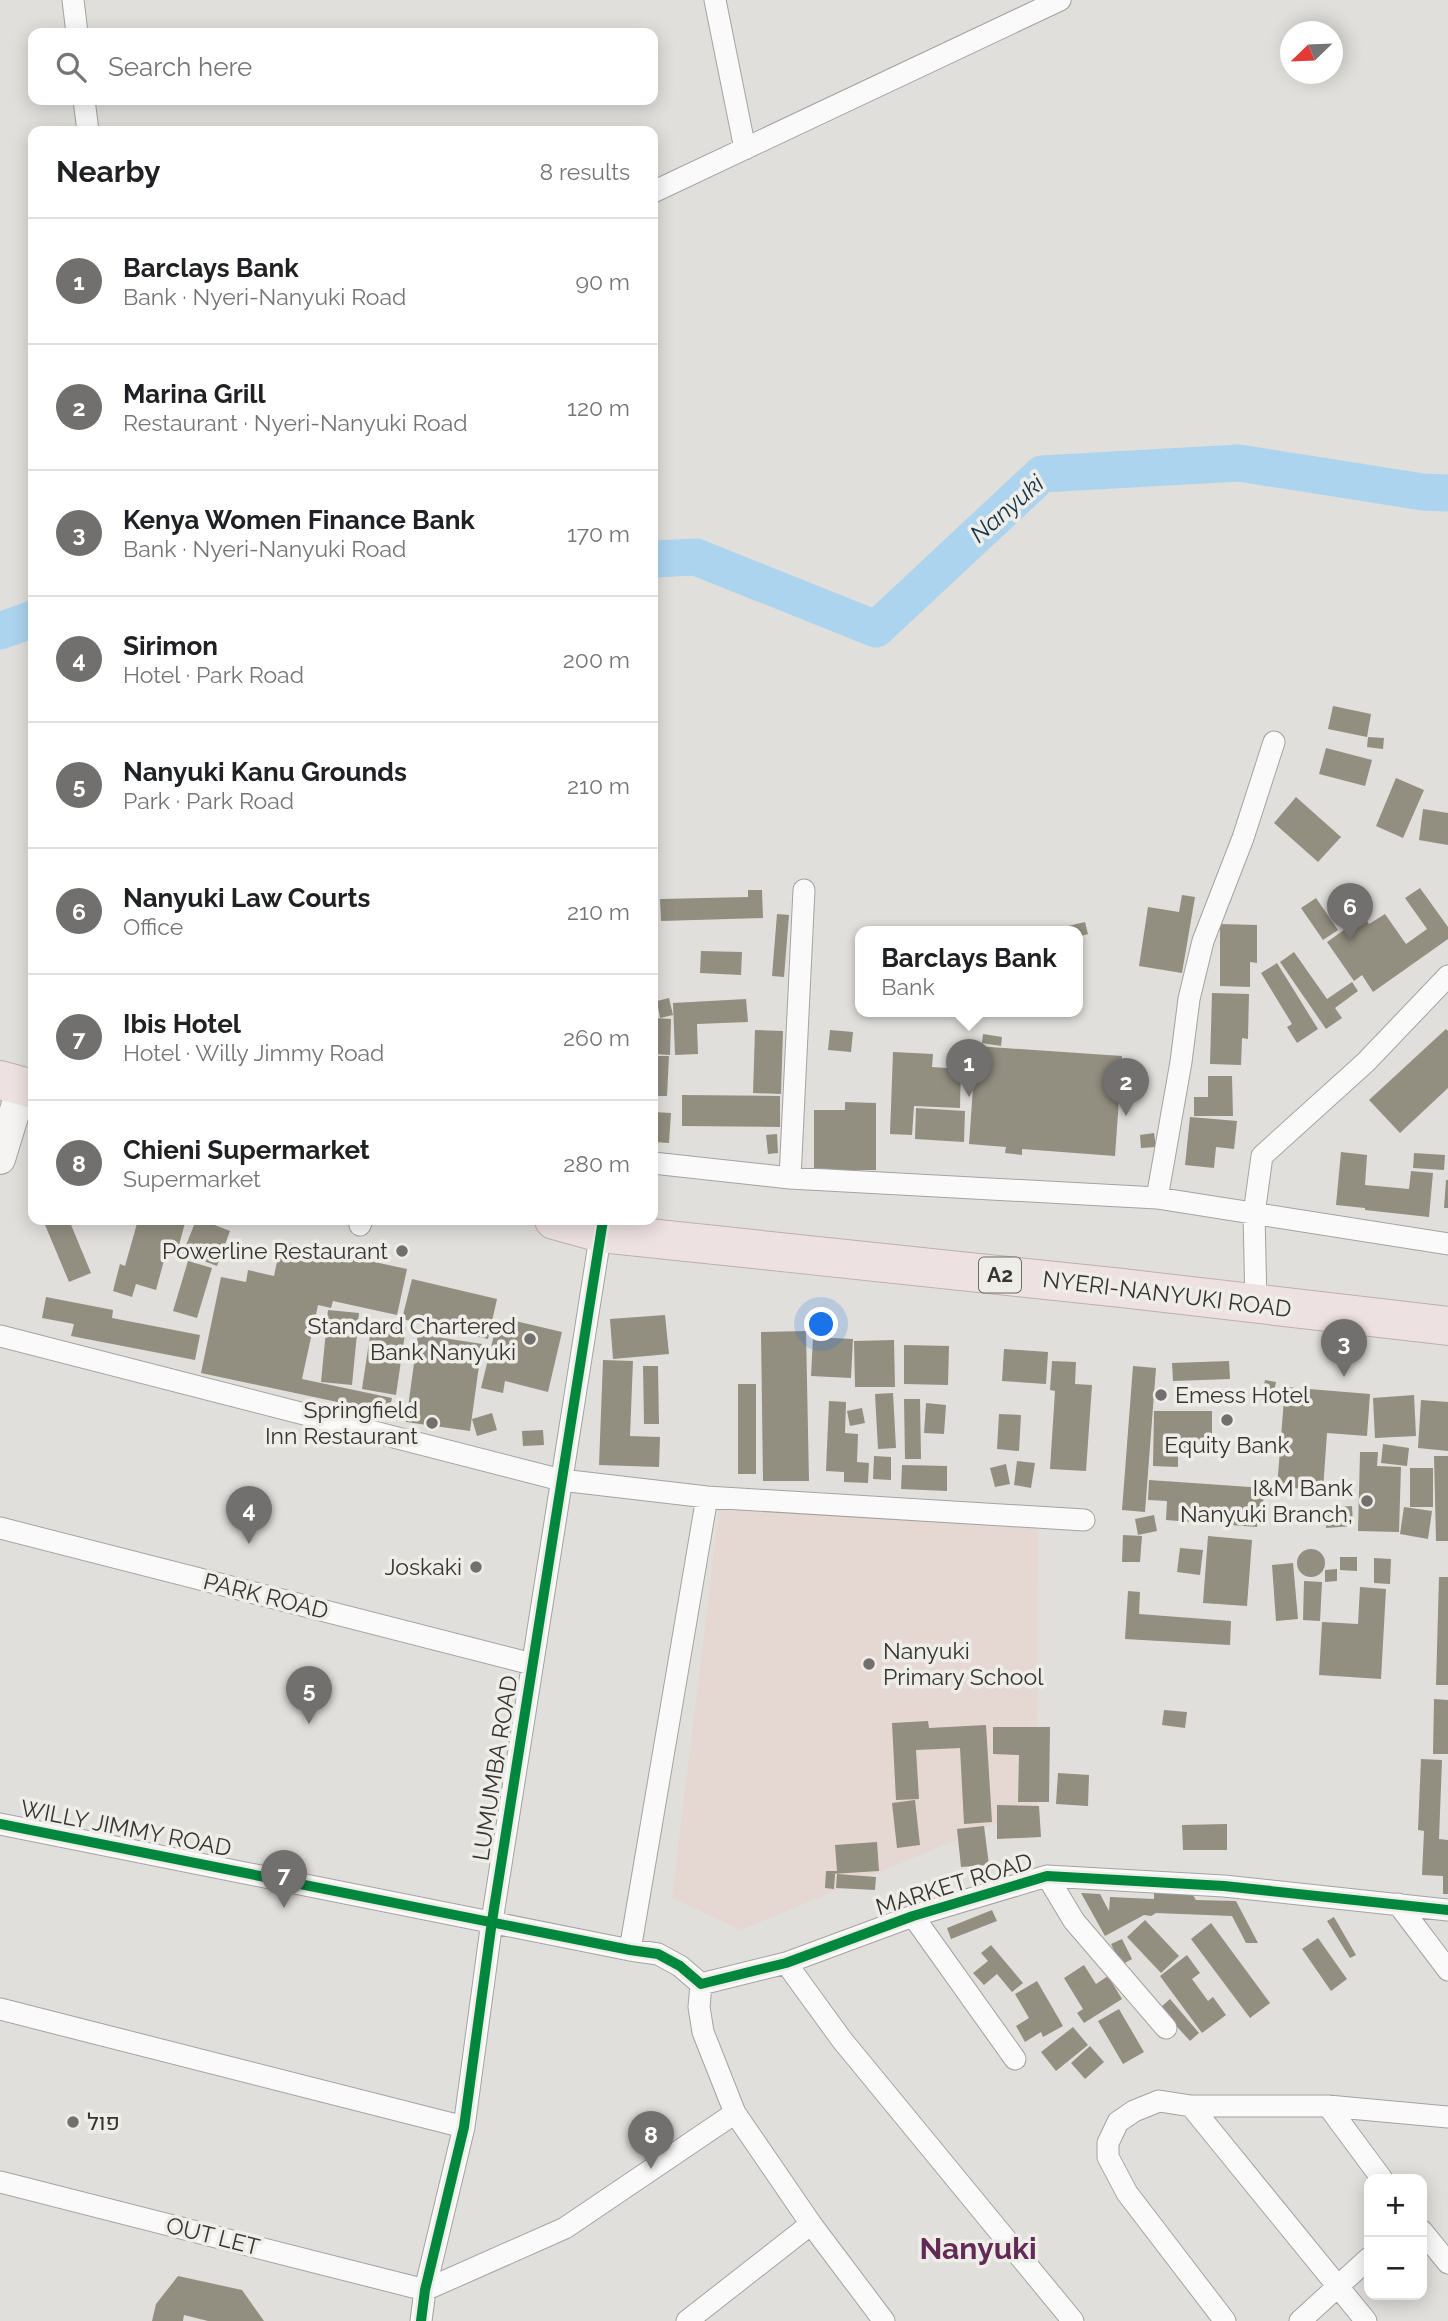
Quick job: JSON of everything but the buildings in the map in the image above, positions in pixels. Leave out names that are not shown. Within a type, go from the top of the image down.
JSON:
[{"type":"highway","name":"NYERI-NANYUKI ROAD","points":[[602,1226],[1448,1326]]},
{"type":"main road","points":[[0,1159],[18,1085]]},
{"type":"street","points":[[73,0],[76,28]]},
{"type":"street","points":[[715,0],[745,149]]},
{"type":"street","points":[[658,190],[1060,0]]},
{"type":"street","points":[[85,105],[88,126]]},
{"type":"street","points":[[1157,1198],[1181,1062],[1189,999],[1203,941],[1243,838],[1273,742]]},
{"type":"street","points":[[790,1178],[804,890]]},
{"type":"street","points":[[1256,1304],[1254,1214],[1262,1156],[1366,1062],[1448,976]]},
{"type":"street","points":[[658,1164],[790,1178],[1157,1198],[1448,1244]]},
{"type":"street","name":"LUMUMBA ROAD","points":[[421,2321],[425,2290],[464,2127],[492,1922],[602,1226]]},
{"type":"street","points":[[0,1336],[561,1480],[707,1497],[1084,1520]]},
{"type":"street","points":[[630,1950],[707,1497]]},
{"type":"street","name":"PARK ROAD","points":[[0,1528],[532,1664]]},
{"type":"street","name":"WILLY JIMMY ROAD","points":[[0,1824],[492,1922]]},
{"type":"street","points":[[1047,1876],[1074,1921],[1166,2028]]},
{"type":"street","name":"MARKET ROAD","points":[[701,1984],[786,1963],[913,1916],[1047,1876],[1224,1886],[1448,1910]]},
{"type":"street","points":[[1398,1904],[1448,1970]]},
{"type":"street","points":[[913,1916],[1015,2059]]},
{"type":"street","points":[[492,1922],[658,1954],[680,1966],[701,1984],[699,2007],[703,2032],[735,2113],[811,2224],[884,2321]]},
{"type":"street","points":[[786,1963],[850,2050],[1073,2321]]},
{"type":"street","points":[[0,2009],[464,2127]]},
{"type":"street","points":[[1225,2321],[1127,2193],[1108,2157],[1108,2143],[1118,2122],[1133,2111],[1159,2101],[1191,2106],[1328,2106],[1448,2118]]},
{"type":"street","points":[[1191,2106],[1366,2321]]},
{"type":"street","points":[[1328,2106],[1378,2174]]},
{"type":"street","points":[[425,2290],[565,2228],[735,2113]]},
{"type":"street","name":"OUT LET","points":[[0,2182],[425,2290]]},
{"type":"street","points":[[687,2321],[811,2224]]},
{"type":"street","points":[[1427,2237],[1448,2263]]},
{"type":"street","points":[[1300,2321],[1364,2263]]},
{"type":"shaded area","name":"Nanyuki Primary School","points":[[720,1502],[1038,1523],[1037,1806],[741,1930],[672,1898]]},
{"type":"waterway","name":"Nanyuki","points":[[658,559],[696,557],[876,629],[1042,474],[1239,463],[1423,492],[1448,493]]},
{"type":"waterway","name":"Nanyuki","points":[[0,631],[28,621]]},
{"type":"cycle path","points":[[421,2321],[425,2290],[464,2127],[492,1921],[602,1225]]},
{"type":"cycle path","points":[[0,1824],[658,1954],[680,1966],[701,1984],[786,1963],[913,1916],[1047,1876],[1224,1886],[1448,1910]]},
{"type":"place","name":"Nanyuki Law Courts","points":[[1350,941]]},
{"type":"place","name":"Barclays Bank","points":[[969,1097]]},
{"type":"place","name":"Marina Grill","points":[[1126,1116]]},
{"type":"place","name":"Powerline Restaurant","points":[[402,1251]]},
{"type":"place","name":"Standard Chartered Bank Nanyuki","points":[[530,1339]]},
{"type":"place","name":"Kenya Women Finance Bank","points":[[1344,1377]]},
{"type":"place","name":"Emess Hotel","points":[[1161,1395]]},
{"type":"place","name":"Equity Bank","points":[[1227,1420]]},
{"type":"place","name":"Springfield Inn Restaurant","points":[[432,1423]]},
{"type":"place","name":"I&M Bank Nanyuki Branch,","points":[[1367,1501]]},
{"type":"place","name":"Sirimon","points":[[249,1544]]},
{"type":"place","name":"Joskaki","points":[[476,1567]]},
{"type":"place","name":"Nanyuki Primary School","points":[[869,1664]]},
{"type":"place","name":"Nanyuki Kanu Grounds","points":[[309,1724]]},
{"type":"place","name":"Ibis Hotel","points":[[284,1908]]},
{"type":"place","name":"פול","points":[[73,2122]]},
{"type":"place","name":"Chieni Supermarket","points":[[651,2169]]},
{"type":"district","name":"Nanyuki","points":[[978,2249]]}]
